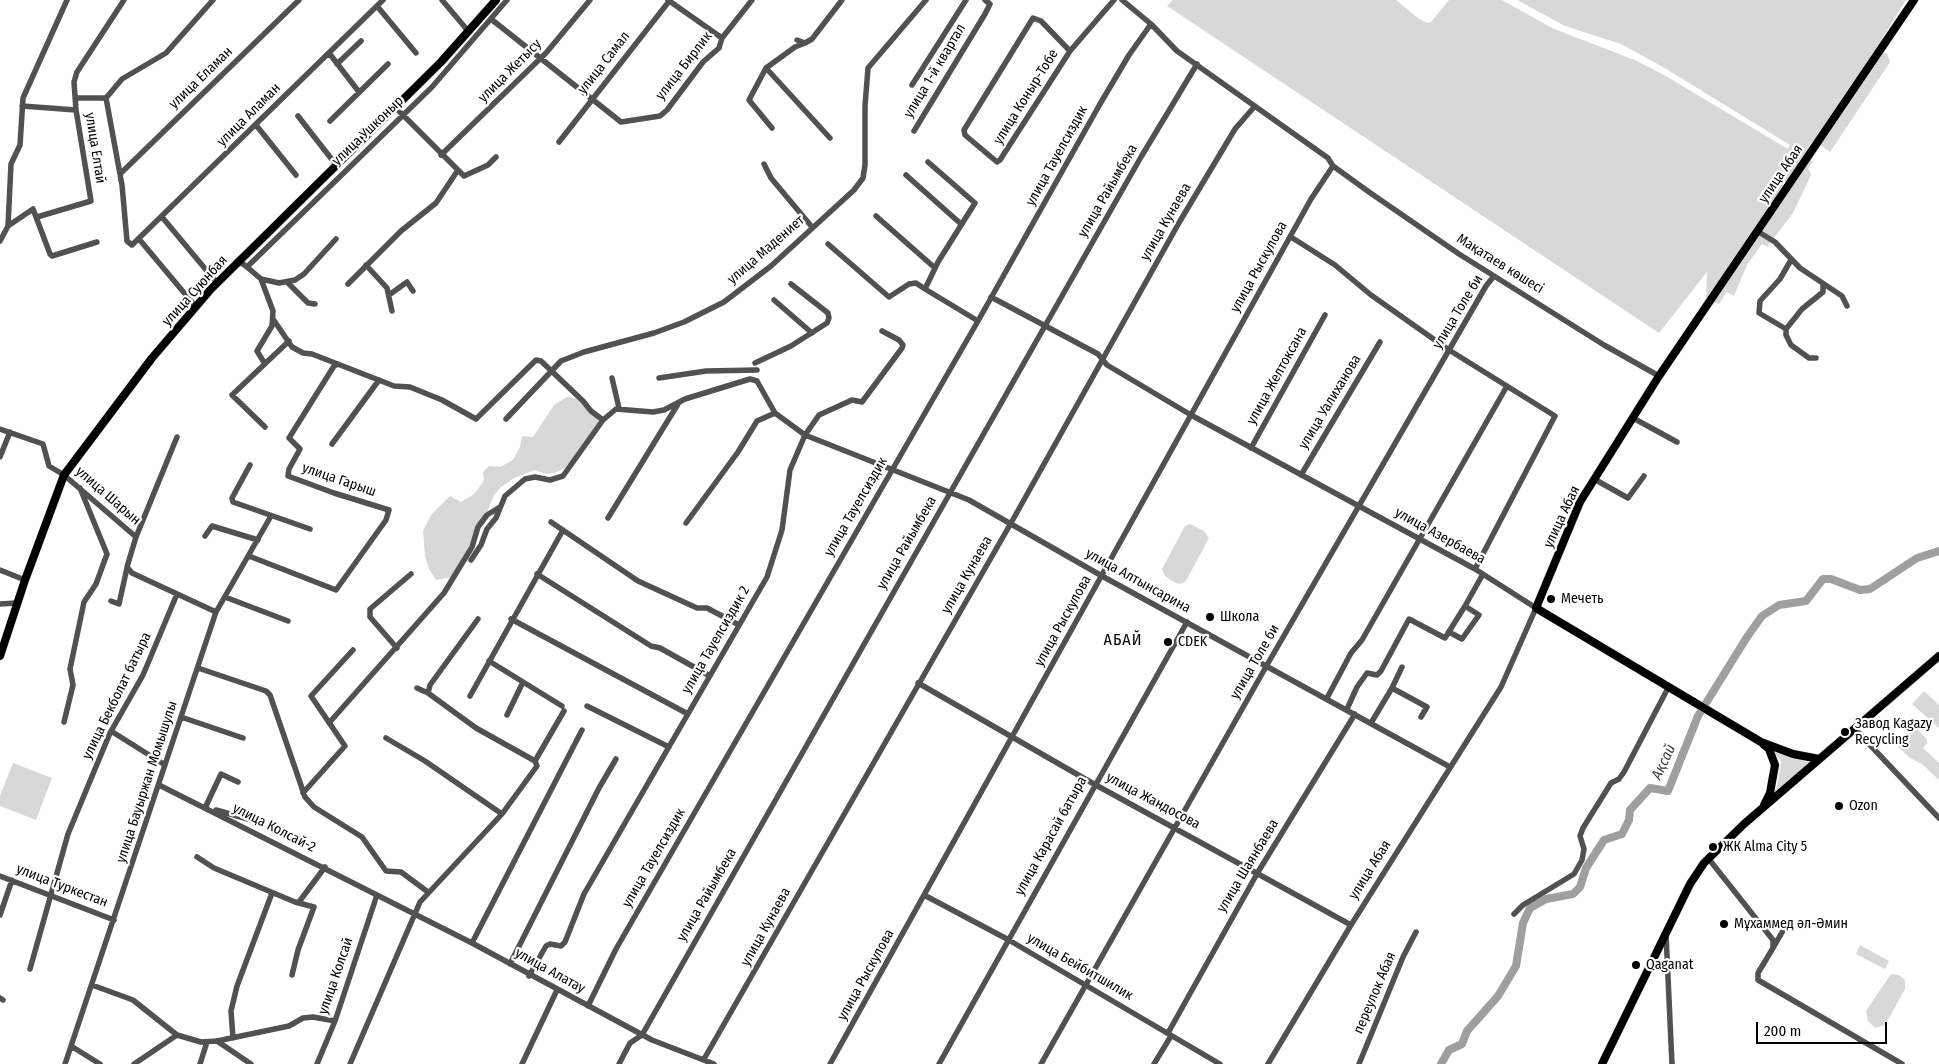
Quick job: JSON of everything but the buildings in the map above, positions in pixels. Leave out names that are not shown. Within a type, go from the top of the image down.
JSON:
[{"type":"main road","name":"улица Суюнбая","points":[[0,656],[24,580],[64,474],[152,358],[217,283],[396,107],[469,32],[496,0]]},
{"type":"main road","name":"улица Абая","points":[[1536,608],[1580,502],[1659,376],[1914,0]]},
{"type":"main road","name":"улица Азербаева","points":[[1536,608],[1761,742],[1793,754],[1819,759]]},
{"type":"main road","points":[[1602,1064],[1690,884],[1708,858],[1854,728],[1939,656]]},
{"type":"main road","name":"улица Азербаева","points":[[1761,742],[1769,749],[1775,765],[1770,794],[1761,811]]},
{"type":"street","points":[[8,226],[11,164],[20,145],[22,106],[67,0]]},
{"type":"street","name":"улица Елтай","points":[[37,217],[91,201],[76,110],[74,82],[76,72],[124,0]]},
{"type":"street","name":"улица Елтай","points":[[75,98],[106,98],[115,91],[122,80],[166,53],[192,27],[213,0]]},
{"type":"street","name":"улица Еламан","points":[[120,174],[298,0]]},
{"type":"street","name":"улица Аламан","points":[[120,174],[127,241],[130,245],[162,217],[383,0]]},
{"type":"street","points":[[442,0],[469,32]]},
{"type":"street","name":"улица Ушконыр","points":[[247,267],[437,81],[507,0]]},
{"type":"street","name":"улица Жетысу","points":[[441,155],[540,58],[590,0]]},
{"type":"street","points":[[669,0],[722,38]]},
{"type":"street","name":"улица Самал","points":[[560,142],[669,0]]},
{"type":"street","name":"улица Бирлик","points":[[591,100],[621,122],[660,116],[667,110],[703,62],[719,48],[722,38],[752,0]]},
{"type":"street","points":[[772,128],[748,100],[766,68],[795,47],[812,39],[842,0]]},
{"type":"street","name":"улица Мадениет","points":[[506,419],[561,361],[569,357],[654,333],[689,320],[724,302],[771,266],[854,190],[863,178],[868,68],[926,0]]},
{"type":"street","points":[[912,85],[966,0]]},
{"type":"street","name":"улица 1-й квартал","points":[[914,131],[990,4],[986,0]]},
{"type":"street","name":"улица Коныр-Тобе","points":[[1070,51],[1041,21],[1033,18],[964,130],[965,135],[997,162],[1000,160],[1070,51],[1114,0]]},
{"type":"street","name":"Мақатаев көшесі","points":[[1122,0],[1151,24],[1177,51],[1328,158],[1334,166],[1459,254],[1659,376]]},
{"type":"street","points":[[377,6],[416,52]]},
{"type":"street","points":[[491,19],[591,100]]},
{"type":"street","name":"улица Тауелсиздик","points":[[588,1006],[621,941],[978,321],[1100,104],[1129,55],[1151,24]]},
{"type":"street","points":[[797,40],[805,43]]},
{"type":"street","points":[[338,64],[361,41]]},
{"type":"street","points":[[329,53],[359,92]]},
{"type":"street","points":[[330,121],[388,64]]},
{"type":"street","name":"улица Райымбека","points":[[619,1064],[630,1044],[642,1035],[1141,157],[1197,64]]},
{"type":"street","points":[[766,68],[830,138]]},
{"type":"street","points":[[106,98],[120,174]]},
{"type":"street","points":[[22,106],[76,110]]},
{"type":"street","name":"улица Кунаева","points":[[704,1059],[918,683],[1011,524],[1180,221],[1235,129],[1255,106]]},
{"type":"street","points":[[396,107],[441,155],[464,176],[468,176],[496,158]]},
{"type":"street","points":[[298,116],[337,166]]},
{"type":"street","points":[[256,125],[296,175]]},
{"type":"street","points":[[925,288],[935,268],[975,203],[928,162]]},
{"type":"street","points":[[764,164],[771,178],[812,227]]},
{"type":"street","name":"улица Рыскулова","points":[[830,1064],[1311,199],[1334,166]]},
{"type":"street","points":[[348,284],[401,232],[436,202],[458,170]]},
{"type":"street","points":[[906,175],[961,224]]},
{"type":"street","points":[[0,241],[8,226],[31,208],[37,217],[51,255],[97,242]]},
{"type":"street","points":[[876,216],[935,268]]},
{"type":"street","points":[[162,217],[217,283]]},
{"type":"street","points":[[1757,232],[1775,242],[1791,260],[1842,296],[1847,306]]},
{"type":"street","points":[[1291,237],[1335,265],[1371,295],[1449,350],[1555,416],[1475,569]]},
{"type":"street","points":[[139,239],[196,307]]},
{"type":"street","points":[[261,279],[287,282],[304,274],[336,239]]},
{"type":"street","points":[[828,244],[886,296],[889,297],[909,284],[916,283],[978,321]]},
{"type":"street","points":[[1791,260],[1780,279],[1760,301],[1759,313],[1786,329],[1791,345],[1808,358],[1816,358]]},
{"type":"street","points":[[239,261],[261,279],[271,302],[272,326],[257,347],[257,351],[265,364]]},
{"type":"street","points":[[366,265],[383,283],[389,295],[392,311]]},
{"type":"street","name":"улица Толе би","points":[[1041,1064],[1267,666],[1449,350],[1494,276]]},
{"type":"street","points":[[287,282],[308,303],[315,304]]},
{"type":"street","points":[[389,295],[408,282],[413,291]]},
{"type":"street","points":[[755,363],[791,346],[827,324],[828,313],[791,284]]},
{"type":"street","points":[[1786,329],[1802,309],[1823,292],[1823,284]]},
{"type":"street","name":"улица Азербаева","points":[[991,297],[1098,354],[1107,365],[1191,416],[1475,569],[1536,608]]},
{"type":"street","points":[[774,300],[812,333]]},
{"type":"street","name":"улица Желтоксана","points":[[1251,448],[1325,315]]},
{"type":"street","points":[[273,319],[292,346],[303,353],[338,364],[394,386],[410,387],[442,400],[476,418],[536,360],[541,361],[550,372],[603,420]]},
{"type":"street","name":"улица Тауелсиздик 2","points":[[529,976],[546,946],[550,944],[561,946],[565,942],[584,894],[767,577],[782,530],[790,470],[806,435],[819,415],[852,400],[862,402],[903,345],[882,331]]},
{"type":"street","points":[[265,427],[232,395],[289,341]]},
{"type":"street","name":"улица Уалиханова","points":[[1301,475],[1380,342]]},
{"type":"street","name":"улица Гарыш","points":[[249,556],[336,590],[386,520],[389,510],[288,476],[289,469],[300,449],[289,438],[334,366],[338,364]]},
{"type":"street","points":[[659,378],[706,371],[756,370]]},
{"type":"street","points":[[612,378],[619,408]]},
{"type":"street","points":[[619,408],[636,412],[653,412],[678,404],[686,399],[750,379],[757,380],[775,413],[757,421],[738,452],[686,523]]},
{"type":"street","points":[[332,444],[379,380]]},
{"type":"street","points":[[1327,698],[1351,653],[1362,640],[1418,538],[1507,386]]},
{"type":"street","points":[[608,518],[678,404]]},
{"type":"street","points":[[471,560],[505,496],[525,479],[536,477],[559,478],[567,473],[603,420],[619,408]]},
{"type":"street","name":"улица Алтынсарина","points":[[775,413],[806,435],[969,500],[1102,576],[1450,767]]},
{"type":"street","points":[[1633,418],[1676,442]]},
{"type":"street","points":[[0,429],[10,432],[0,457]]},
{"type":"street","name":"улица Шарын","points":[[10,432],[43,444],[49,466],[64,474],[136,537]]},
{"type":"street","points":[[111,601],[119,604],[136,537],[177,437]]},
{"type":"street","points":[[250,466],[232,498],[233,502],[310,529]]},
{"type":"street","points":[[1594,480],[1628,498],[1644,476]]},
{"type":"street","points":[[64,722],[73,685],[70,669],[84,602],[96,584],[107,554],[80,488]]},
{"type":"street","points":[[329,723],[444,593],[472,547],[478,527],[488,515],[500,506]]},
{"type":"street","name":"улица Бауыржан Момышулы","points":[[65,1064],[216,612],[271,516]]},
{"type":"street","points":[[552,522],[638,581],[697,608],[708,608],[739,625]]},
{"type":"street","points":[[205,536],[212,526],[258,540]]},
{"type":"street","points":[[470,696],[563,530]]},
{"type":"street","points":[[127,568],[132,573],[216,612]]},
{"type":"street","points":[[0,570],[24,580]]},
{"type":"street","points":[[397,648],[370,617],[370,609],[411,574]]},
{"type":"street","points":[[538,574],[651,646],[660,648],[710,676]]},
{"type":"street","points":[[1346,709],[1357,687],[1367,674],[1377,675],[1381,671],[1409,619],[1445,638],[1483,574]]},
{"type":"street","name":"улица Бекболат батыра","points":[[30,968],[68,834],[111,731],[146,668],[177,594]]},
{"type":"street","points":[[225,597],[288,621]]},
{"type":"street","points":[[0,604],[16,603]]},
{"type":"street","points":[[1449,632],[1462,639],[1479,614],[1465,606]]},
{"type":"street","name":"улица Абая","points":[[1268,1064],[1351,925],[1508,674],[1536,608]]},
{"type":"street","points":[[428,693],[430,685],[478,619]]},
{"type":"street","points":[[512,619],[688,714]]},
{"type":"street","name":"улица Карасай батыра","points":[[939,1064],[1007,939],[1187,622]]},
{"type":"street","points":[[303,792],[345,746],[311,696],[353,650]]},
{"type":"street","points":[[488,661],[563,709],[535,761]]},
{"type":"street","points":[[1371,723],[1402,667]]},
{"type":"street","points":[[198,668],[266,691],[303,792],[314,807],[362,837],[386,871],[401,872],[428,892]]},
{"type":"street","points":[[507,715],[523,682]]},
{"type":"street","name":"улица Жандосова","points":[[918,683],[1094,784],[1176,827],[1351,925]]},
{"type":"street","points":[[350,1064],[420,902],[502,814],[537,766],[535,761],[476,728],[428,693],[417,688]]},
{"type":"street","points":[[1392,688],[1427,707],[1421,717]]},
{"type":"street","points":[[1514,914],[1523,905],[1574,874],[1582,860],[1584,849],[1580,836],[1583,828],[1611,783],[1619,779],[1624,772],[1668,688]]},
{"type":"street","points":[[587,706],[670,747]]},
{"type":"street","name":"улица Шаянбаева","points":[[1154,1064],[1258,872],[1355,714]]},
{"type":"street","points":[[181,717],[243,738]]},
{"type":"street","points":[[1854,728],[1939,818]]},
{"type":"street","points":[[472,943],[582,730]]},
{"type":"street","points":[[111,731],[165,765]]},
{"type":"street","points":[[386,738],[426,761],[502,814]]},
{"type":"street","points":[[510,964],[599,788],[616,759]]},
{"type":"street","points":[[238,782],[221,774],[205,808],[255,821]]},
{"type":"street","name":"улица Колсай-2","points":[[159,784],[377,894]]},
{"type":"street","points":[[197,857],[214,868],[272,893],[314,907],[298,950],[292,975]]},
{"type":"street","points":[[1708,858],[1768,932],[1773,940],[1774,948]]},
{"type":"street","points":[[299,902],[325,867]]},
{"type":"street","name":"улица Туркестан","points":[[0,876],[114,920]]},
{"type":"street","points":[[0,915],[12,880]]},
{"type":"street","points":[[233,1038],[231,1011],[237,986],[272,893]]},
{"type":"street","name":"улица Алатау","points":[[377,894],[642,1035],[669,1048],[714,1064]]},
{"type":"street","name":"улица Колсай","points":[[317,1064],[335,1021],[377,894]]},
{"type":"street","name":"улица Бейбитшилик","points":[[924,895],[1007,939],[1220,1064]]},
{"type":"street","points":[[1788,922],[1758,973],[1758,980],[1902,1064]]},
{"type":"street","name":"переулок Абая","points":[[1359,1064],[1403,957],[1416,932]]},
{"type":"street","points":[[1666,934],[1672,1064]]},
{"type":"street","points":[[92,985],[133,1000],[177,1035],[207,1042],[289,1026],[303,1018],[313,1017],[335,1021]]},
{"type":"street","points":[[522,1064],[557,990]]},
{"type":"street","points":[[134,1064],[177,1035]]},
{"type":"street","points":[[217,1041],[251,1064]]},
{"type":"street","points":[[200,1064],[207,1042]]},
{"type":"street","points":[[71,1046],[100,1064]]},
{"type":"shaded area","points":[[1173,0],[1396,0],[1427,23],[1431,22],[1449,0],[1502,0],[1552,28],[1637,61],[1664,75],[1788,149],[1790,145],[1663,67],[1621,44],[1565,26],[1517,0],[1906,0],[1877,47],[1887,54],[1890,62],[1830,152],[1813,140],[1804,154],[1813,162],[1808,168],[1811,175],[1793,213],[1767,247],[1762,244],[1747,265],[1734,296],[1727,292],[1719,304],[1706,300],[1707,272],[1659,333],[1167,6]]},
{"type":"shaded area","points":[[567,397],[575,398],[600,420],[578,452],[566,467],[555,473],[546,474],[535,470],[514,478],[501,487],[494,495],[487,513],[452,577],[436,580],[429,569],[425,556],[423,531],[431,515],[450,496],[461,502],[474,494],[484,481],[483,472],[489,466],[500,467],[513,460],[520,447],[522,436],[533,437],[554,405]]},
{"type":"shaded area","points":[[1190,524],[1204,531],[1209,538],[1186,581],[1181,584],[1165,576],[1162,569],[1185,526]]},
{"type":"shaded area","points":[[1924,691],[1939,705],[1939,728],[1912,704]]},
{"type":"shaded area","points":[[1913,725],[1927,739],[1927,743],[1923,748],[1939,763],[1939,780],[1922,764],[1910,758],[1896,745]]},
{"type":"shaded area","points":[[1771,748],[1810,763],[1771,800],[1777,786],[1781,762]]},
{"type":"shaded area","points":[[13,763],[52,778],[36,820],[0,806],[0,796]]},
{"type":"shaded area","points":[[1860,945],[1889,961],[1885,969],[1856,954]]},
{"type":"shaded area","points":[[1891,974],[1899,975],[1905,980],[1905,989],[1885,1025],[1875,1028],[1868,1021],[1866,1011]]},
{"type":"waterway","name":"Ақсай","points":[[1441,1064],[1449,1050],[1462,1044],[1467,1031],[1498,996],[1516,966],[1523,923],[1530,908],[1546,899],[1573,894],[1580,887],[1586,868],[1604,840],[1622,834],[1629,820],[1630,810],[1650,788],[1668,791],[1698,716],[1762,616],[1779,605],[1806,601],[1823,579],[1831,579],[1860,590],[1870,589],[1917,558],[1939,551]]},
{"type":"place","name":"Мечеть","points":[[1551,599]]},
{"type":"place","name":"Школа","points":[[1210,617]]},
{"type":"place","name":"CDEK","points":[[1168,642]]},
{"type":"place","name":"Завод Kagazy Recycling","points":[[1845,732]]},
{"type":"place","name":"Ozon","points":[[1839,806]]},
{"type":"place","name":"ЖК Alma City 5","points":[[1713,847]]},
{"type":"place","name":"Мұхаммед әл-Әмин","points":[[1724,924]]},
{"type":"place","name":"Qaganat","points":[[1636,965]]},
{"type":"district","name":"АБАЙ","points":[[1123,641]]}]
